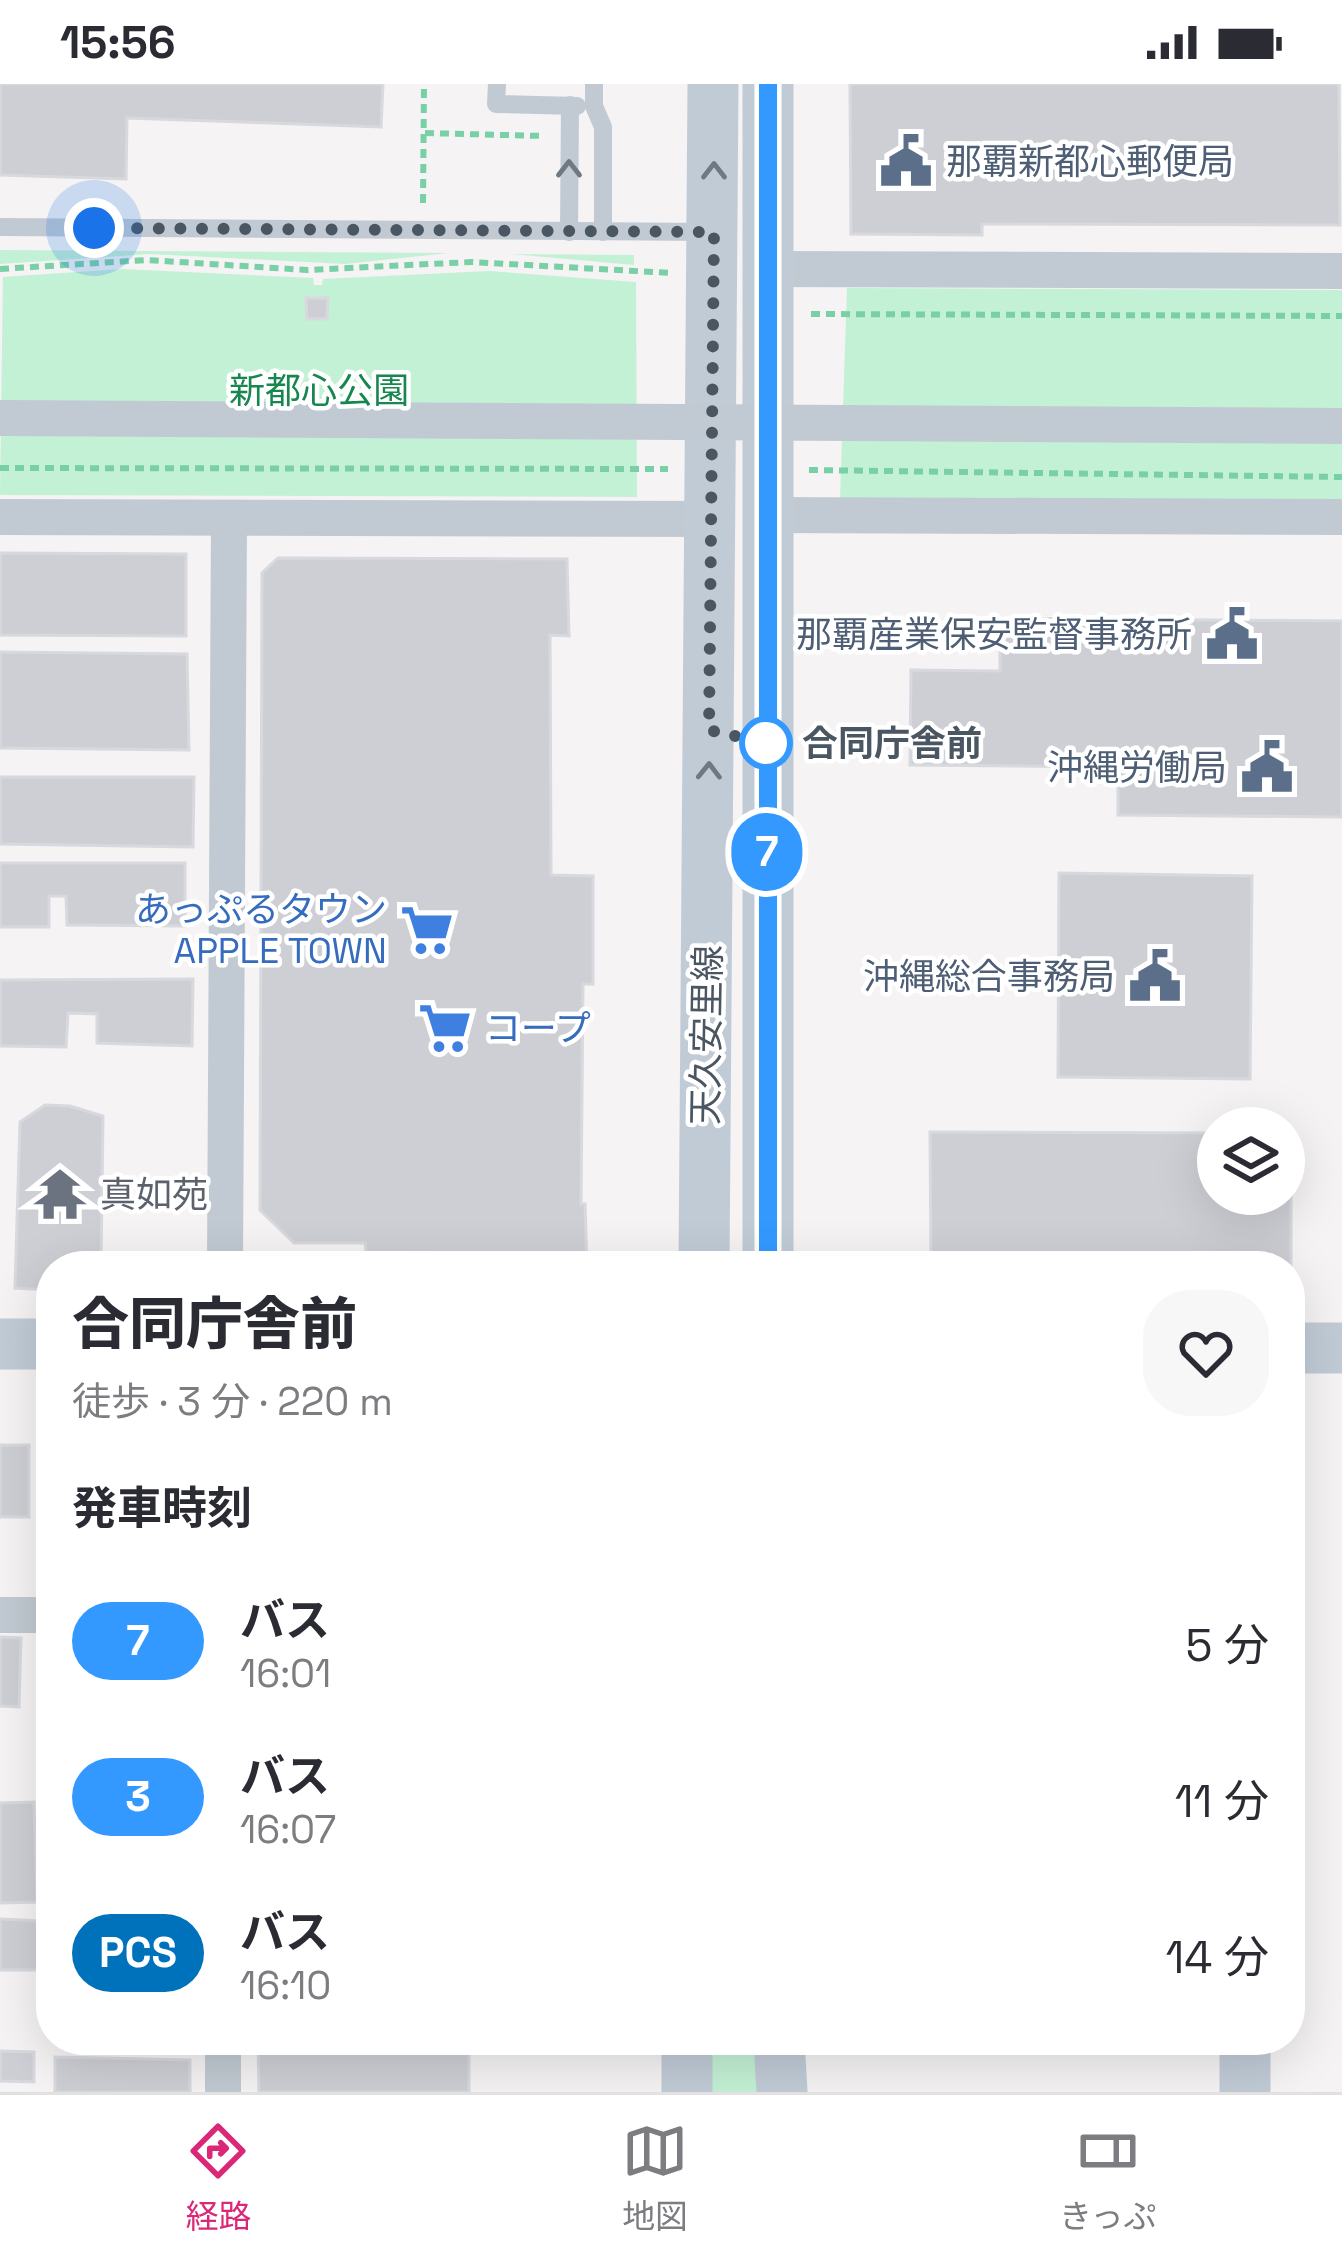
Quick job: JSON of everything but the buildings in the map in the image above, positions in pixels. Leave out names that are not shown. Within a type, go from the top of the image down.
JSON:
[{"type":"street","name":"天久安里線","points":[[704,1251],[713,84]]},
{"type":"street","name":"天久安里線","points":[[768,84],[768,1251]]},
{"type":"street","points":[[766,269],[1342,271]]},
{"type":"street","points":[[0,418],[1342,426]]},
{"type":"street","points":[[765,515],[1342,517]]},
{"type":"street","points":[[0,517],[711,519]]},
{"type":"street","points":[[225,1251],[229,518]]},
{"type":"street","points":[[0,1344],[36,1344]]},
{"type":"street","points":[[1305,1348],[1342,1348]]},
{"type":"street","points":[[0,1616],[36,1615]]},
{"type":"street","points":[[223,2055],[223,2092]]},
{"type":"street","points":[[687,2055],[687,2092]]},
{"type":"street","points":[[780,2055],[782,2092]]},
{"type":"street","points":[[1245,2055],[1245,2092]]},
{"type":"lane","points":[[496,84],[496,104],[594,106]]},
{"type":"lane","points":[[594,84],[594,106],[603,127],[603,232]]},
{"type":"lane","points":[[569,232],[570,105]]},
{"type":"lane","points":[[0,227],[714,232]]},
{"type":"path","points":[[423,230],[424,84]]},
{"type":"path","points":[[424,133],[560,136]]},
{"type":"path","points":[[0,269],[147,260],[307,270],[472,262],[672,273]]},
{"type":"path","points":[[807,314],[1342,316]]},
{"type":"path","points":[[0,468],[671,469]]},
{"type":"path","points":[[806,470],[1342,477]]},
{"type":"green space","points":[[0,250],[449,253],[345,264],[150,254],[0,264]]},
{"type":"green space","points":[[511,254],[634,255],[634,265]]},
{"type":"green space","name":"新都心公園","points":[[122,269],[313,278],[314,285],[322,285],[323,279],[489,271],[636,282],[637,497],[0,495],[3,277]]},
{"type":"green space","points":[[847,288],[1342,290],[1342,501],[840,499]]},
{"type":"green space","points":[[708,2055],[759,2055],[760,2092],[708,2092]]},
{"type":"bus line","name":"7","points":[[768,84],[768,1251]]},
{"type":"place","name":"那覇新都心郵便局","points":[[906,161]]},
{"type":"place","name":"那覇産業保安監督事務所","points":[[1232,634]]},
{"type":"place","name":"合同庁舎前","points":[[766,743]]},
{"type":"place","name":"沖縄労働局","points":[[1267,767]]},
{"type":"place","name":"あっぷるタウン APPLE TOWN","points":[[427,930]]},
{"type":"place","name":"沖縄総合事務局","points":[[1155,976]]},
{"type":"place","name":"コープ","points":[[445,1028]]},
{"type":"place","name":"真如苑","points":[[60,1194]]},
{"type":"route","points":[[94,228],[714,232],[709,730],[766,743]]}]
